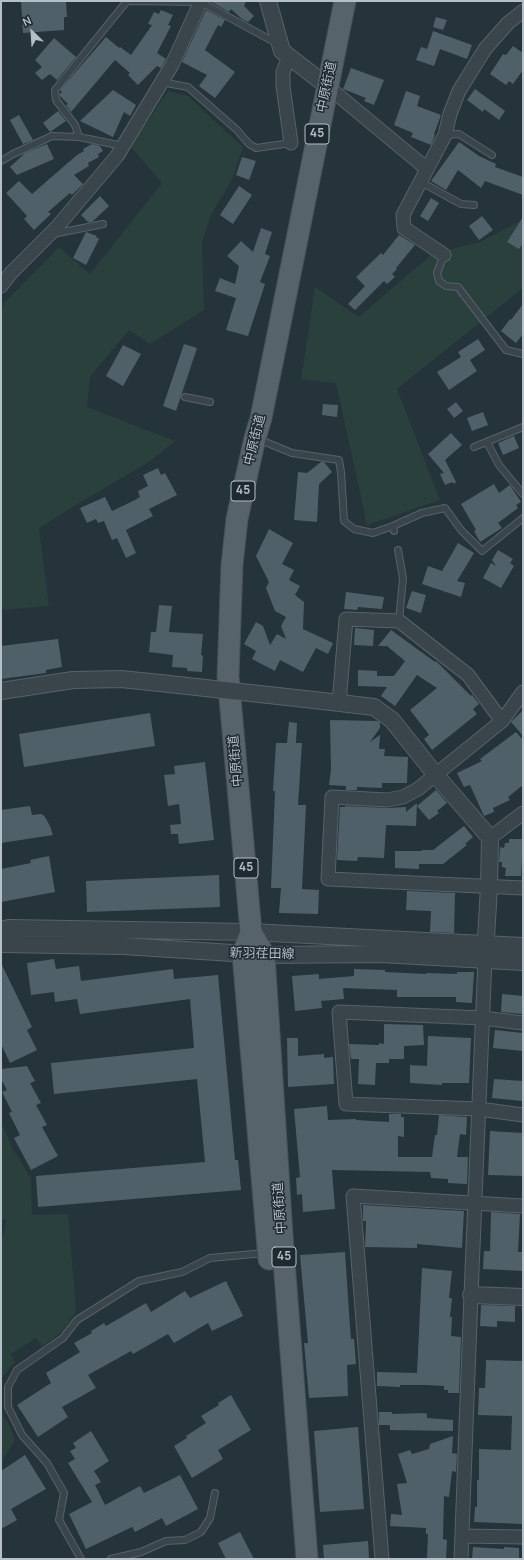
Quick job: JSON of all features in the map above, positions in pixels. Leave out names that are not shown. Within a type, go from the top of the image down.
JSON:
[{"type":"main road","name":"中原街道","points":[[307,1559],[282,1235],[264,955],[251,932],[228,676],[232,565],[237,519],[262,410],[326,86],[345,1]]},
{"type":"main road","name":"中原街道","points":[[251,932],[243,954],[269,1253],[292,1559]]},
{"type":"street","points":[[1,286],[11,273],[48,236],[117,156],[172,65],[201,1]]},
{"type":"street","points":[[268,1],[284,51],[283,86],[291,143]]},
{"type":"street","points":[[444,255],[404,228],[403,215],[445,135],[450,114],[459,91],[485,49],[508,23],[523,11]]},
{"type":"street","points":[[284,51],[427,169]]},
{"type":"street","points":[[340,704],[346,619],[399,621],[468,675],[502,721]]},
{"type":"street","points":[[1,691],[73,680],[121,679],[374,708],[392,720],[435,774],[490,838],[474,1203],[462,1559]]},
{"type":"street","points":[[523,692],[502,721],[418,789],[403,797],[387,800],[332,797],[328,879],[523,888]]},
{"type":"street","points":[[490,838],[523,813]]},
{"type":"street","name":"新羽荏田線","points":[[1,930],[9,928],[251,932],[485,951],[523,962]]},
{"type":"street","name":"新羽荏田線","points":[[1,944],[123,946],[264,955],[485,951],[523,946]]},
{"type":"street","points":[[523,1023],[482,1018],[339,1012],[346,1104],[479,1109],[523,1115]]},
{"type":"street","points":[[382,1559],[352,1196],[523,1206]]},
{"type":"street","points":[[471,1295],[523,1297]]},
{"type":"street","points":[[462,1536],[523,1537]]},
{"type":"lane","points":[[79,137],[75,125],[56,100],[55,90],[127,1],[201,1],[284,51]]},
{"type":"lane","points":[[161,82],[188,87],[237,130],[249,144],[256,148],[291,143]]},
{"type":"lane","points":[[445,135],[459,134],[492,155]]},
{"type":"lane","points":[[1,161],[52,136],[79,137],[123,146]]},
{"type":"lane","points":[[421,182],[461,204],[474,205]]},
{"type":"lane","points":[[48,236],[103,224]]},
{"type":"lane","points":[[444,255],[437,273],[439,281],[446,286],[458,288],[506,350],[523,354]]},
{"type":"lane","points":[[185,396],[210,402]]},
{"type":"lane","points":[[474,447],[523,427]]},
{"type":"lane","points":[[255,438],[292,452],[339,460],[344,521],[354,529],[373,533],[393,529],[422,513],[445,508],[461,530],[482,551],[523,518]]},
{"type":"lane","points":[[487,442],[499,465],[523,494]]},
{"type":"lane","points":[[398,550],[403,578],[399,621]]},
{"type":"lane","points":[[81,1559],[59,1520],[64,1493],[47,1463],[22,1435],[8,1408],[8,1387],[17,1370],[63,1338],[77,1320],[139,1281],[182,1272],[210,1258],[269,1253]]},
{"type":"lane","points":[[111,1559],[141,1552],[166,1540],[185,1540],[201,1532],[210,1518],[215,1493]]},
{"type":"green space","points":[[168,91],[188,96],[243,147],[232,180],[211,215],[202,242],[204,310],[150,344],[129,330],[90,377],[87,407],[175,441],[149,462],[39,528],[49,606],[1,610],[1,311],[4,303],[59,247],[90,274],[162,183],[130,146]]},
{"type":"green space","points":[[523,217],[523,288],[397,389],[440,500],[367,525],[336,383],[301,380],[315,287],[359,317],[432,254],[480,242],[522,220]]},
{"type":"green space","points":[[1,1122],[14,1151],[31,1178],[32,1215],[68,1214],[76,1311],[63,1331],[42,1347],[36,1338],[11,1354],[15,1362],[1,1379],[1,1239],[7,1219],[1,1219]]},
{"type":"green space","points":[[1,1409],[15,1440],[1,1463]]},
{"type":"building","points":[[21,1],[66,1],[67,17],[64,17],[64,30],[23,33]]},
{"type":"building","points":[[210,1],[246,1],[244,6],[254,16],[248,22],[242,19],[231,9],[229,12]]},
{"type":"building","points":[[161,10],[173,15],[168,25],[171,26],[157,53],[166,59],[161,68],[157,66],[138,85],[128,75],[130,73],[115,60],[71,112],[66,105],[68,104],[60,96],[62,92],[60,90],[106,37],[119,48],[120,47],[131,55],[152,25],[148,24],[154,12],[159,14]]},
{"type":"building","points":[[206,10],[225,20],[221,27],[218,25],[205,50],[235,72],[215,98],[199,86],[207,75],[182,62]]},
{"type":"building","points":[[436,17],[447,20],[443,30],[433,27]]},
{"type":"building","points":[[433,31],[472,45],[467,59],[440,49],[434,66],[416,60],[421,47],[427,49]]},
{"type":"building","points":[[54,38],[76,57],[57,80],[50,74],[42,80],[35,73],[42,67],[35,60]]},
{"type":"building","points":[[513,46],[523,53],[523,70],[513,84],[509,81],[506,85],[490,74],[503,54],[506,55]]},
{"type":"building","points":[[351,68],[384,80],[374,105],[364,101],[366,98],[343,89]]},
{"type":"building","points":[[475,89],[505,111],[499,120],[484,109],[483,112],[467,100]]},
{"type":"building","points":[[113,90],[136,105],[130,116],[124,112],[113,137],[80,121]]},
{"type":"building","points":[[406,91],[420,96],[417,106],[441,115],[431,145],[411,137],[413,133],[394,125]]},
{"type":"building","points":[[58,111],[66,121],[50,132],[43,123]]},
{"type":"building","points":[[19,115],[33,140],[23,144],[10,120]]},
{"type":"building","points":[[459,142],[479,156],[496,164],[495,167],[523,177],[523,195],[485,181],[481,188],[458,170],[446,190],[431,181]]},
{"type":"building","points":[[47,144],[54,159],[17,175],[10,167],[25,153]]},
{"type":"building","points":[[92,144],[100,146],[103,151],[98,154],[99,157],[88,163],[89,166],[74,175],[83,184],[72,195],[70,193],[48,212],[51,214],[34,230],[24,219],[27,216],[6,193],[19,181],[32,194],[77,155],[84,151],[83,149]]},
{"type":"building","points":[[242,157],[256,161],[249,180],[236,175]]},
{"type":"building","points":[[239,186],[252,195],[233,224],[220,215]]},
{"type":"building","points":[[100,196],[109,206],[92,222],[88,222],[81,215]]},
{"type":"building","points":[[431,198],[439,203],[428,221],[420,216]]},
{"type":"building","points":[[482,216],[493,230],[479,240],[469,226]]},
{"type":"building","points":[[523,217],[523,243],[519,249],[507,242]]},
{"type":"building","points":[[261,228],[272,232],[265,254],[270,256],[260,282],[265,284],[248,336],[226,330],[236,298],[215,291],[220,278],[235,284],[239,266],[227,256],[241,241],[253,252]]},
{"type":"building","points":[[86,232],[97,236],[96,237],[99,239],[86,265],[73,258]]},
{"type":"building","points":[[399,235],[415,245],[392,274],[395,277],[387,284],[384,281],[355,310],[348,304],[365,286],[356,277],[381,253],[383,255]]},
{"type":"building","points":[[523,304],[523,334],[516,343],[501,331]]},
{"type":"building","points":[[478,339],[485,350],[470,360],[477,371],[449,390],[437,372],[461,357],[458,352]]},
{"type":"building","points":[[184,344],[197,348],[176,411],[163,406]]},
{"type":"building","points":[[123,345],[141,354],[123,386],[106,376]]},
{"type":"building","points":[[456,402],[463,411],[454,418],[447,409]]},
{"type":"building","points":[[323,404],[338,405],[337,417],[322,415]]},
{"type":"building","points":[[483,412],[488,425],[472,431],[467,418]]},
{"type":"building","points":[[451,433],[462,445],[445,460],[456,482],[454,484],[452,482],[445,485],[440,474],[444,473],[428,454]]},
{"type":"building","points":[[514,436],[519,448],[503,455],[498,443]]},
{"type":"building","points":[[321,462],[324,462],[332,472],[319,484],[317,522],[294,520],[298,472],[307,473]]},
{"type":"building","points":[[158,468],[161,475],[165,473],[177,495],[149,509],[153,516],[126,530],[136,553],[126,558],[117,538],[112,540],[104,521],[98,523],[96,519],[87,523],[80,508],[105,497],[112,511],[135,500],[140,497],[138,491],[148,486],[143,475]]},
{"type":"building","points":[[494,484],[499,493],[510,485],[521,502],[516,505],[518,508],[498,523],[502,528],[480,542],[474,531],[476,530],[461,504]]},
{"type":"building","points":[[269,529],[293,543],[282,564],[294,570],[289,580],[300,586],[295,595],[304,602],[303,629],[333,643],[328,654],[316,648],[303,672],[280,660],[275,671],[252,659],[256,651],[244,644],[256,622],[263,626],[270,645],[277,634],[286,639],[281,626],[286,617],[275,611],[266,588],[269,582],[256,556]]},
{"type":"building","points":[[458,543],[474,553],[457,581],[465,583],[461,597],[422,584],[428,566],[442,571]]},
{"type":"building","points":[[498,550],[513,559],[510,563],[514,566],[501,588],[483,578],[491,563],[496,566],[492,560]]},
{"type":"building","points":[[412,591],[426,595],[421,613],[406,608]]},
{"type":"building","points":[[346,592],[384,597],[382,609],[358,607],[357,610],[344,609]]},
{"type":"building","points":[[159,605],[172,606],[169,632],[203,634],[201,655],[203,656],[202,672],[187,671],[187,668],[172,667],[173,655],[149,652],[151,632],[156,632]]},
{"type":"building","points":[[355,628],[374,630],[373,646],[354,645]]},
{"type":"building","points":[[391,630],[435,662],[436,661],[471,696],[472,695],[479,704],[473,709],[477,714],[432,750],[424,739],[429,735],[410,710],[437,688],[417,675],[395,706],[381,696],[387,687],[358,686],[358,670],[377,671],[377,676],[394,676],[405,661],[387,646],[378,646]]},
{"type":"building","points":[[58,639],[62,667],[46,670],[46,673],[1,679],[1,646]]},
{"type":"building","points":[[523,710],[523,736],[511,722]]},
{"type":"building","points":[[150,713],[155,746],[24,767],[19,734]]},
{"type":"building","points":[[330,720],[378,721],[380,723],[380,728],[370,742],[380,735],[379,749],[385,749],[384,756],[408,757],[407,783],[382,783],[382,788],[357,787],[357,790],[346,790],[346,786],[329,785],[331,770]]},
{"type":"building","points":[[289,722],[297,723],[296,743],[302,743],[298,805],[306,805],[302,889],[319,890],[318,914],[279,913],[281,888],[271,888],[275,791],[273,791],[276,743],[287,743]]},
{"type":"building","points":[[516,732],[523,740],[523,785],[508,797],[510,800],[493,808],[494,812],[484,816],[470,785],[464,787],[457,773],[482,761],[480,759]]},
{"type":"building","points":[[205,762],[214,840],[179,844],[178,834],[171,834],[170,825],[181,824],[179,804],[168,806],[164,775],[175,774],[174,766]]},
{"type":"building","points":[[436,790],[447,803],[437,811],[439,813],[429,820],[417,806]]},
{"type":"building","points":[[417,803],[416,826],[386,825],[384,858],[358,857],[357,861],[337,860],[340,807],[406,807],[406,812]]},
{"type":"building","points":[[30,806],[32,815],[42,814],[45,817],[53,835],[1,843],[1,810]]},
{"type":"building","points":[[464,826],[473,837],[465,844],[467,845],[443,864],[419,864],[419,869],[395,868],[395,851],[433,850]]},
{"type":"building","points":[[509,839],[523,839],[521,876],[505,876],[506,868],[502,867],[502,862],[499,862],[500,847],[504,848],[505,843],[509,843]]},
{"type":"building","points":[[49,856],[55,892],[1,902],[1,869],[31,863],[30,860]]},
{"type":"building","points":[[219,875],[220,907],[87,912],[86,881]]},
{"type":"building","points":[[407,891],[455,893],[454,933],[430,932],[431,911],[406,910]]},
{"type":"building","points":[[54,959],[56,969],[79,966],[81,981],[173,969],[174,979],[218,975],[235,1160],[238,1160],[241,1190],[38,1207],[36,1176],[205,1162],[197,1079],[54,1094],[51,1063],[194,1048],[190,999],[80,1014],[77,999],[55,1002],[54,992],[31,995],[27,963]]},
{"type":"building","points":[[1,963],[32,1027],[27,1030],[37,1050],[10,1063],[1,1044]]},
{"type":"building","points":[[354,969],[426,974],[457,974],[457,972],[474,972],[472,1003],[456,1002],[456,997],[397,997],[397,990],[343,988],[344,999],[321,1001],[322,1008],[295,1011],[292,976],[319,974],[319,979],[354,976]]},
{"type":"building","points":[[502,994],[523,996],[523,1014],[501,1012]]},
{"type":"building","points":[[384,1024],[423,1025],[424,1045],[404,1046],[404,1059],[389,1059],[389,1063],[376,1063],[375,1085],[358,1084],[359,1059],[351,1059],[349,1044],[384,1044]]},
{"type":"building","points":[[495,1030],[523,1033],[523,1051],[493,1048]]},
{"type":"building","points":[[428,1036],[471,1038],[469,1083],[442,1083],[442,1085],[410,1083],[410,1065],[427,1066]]},
{"type":"building","points":[[287,1038],[298,1038],[298,1056],[324,1054],[324,1058],[333,1057],[334,1084],[288,1087]]},
{"type":"building","points":[[27,1066],[35,1081],[30,1083],[41,1103],[36,1105],[47,1125],[42,1127],[58,1156],[31,1170],[14,1138],[20,1135],[9,1113],[12,1112],[2,1092],[7,1090],[1,1079],[1,1069]]},
{"type":"building","points":[[494,1079],[523,1081],[522,1101],[492,1098]]},
{"type":"building","points":[[327,1106],[328,1120],[356,1119],[389,1122],[389,1114],[401,1114],[401,1117],[404,1117],[404,1137],[398,1136],[398,1157],[432,1157],[435,1135],[437,1135],[439,1115],[467,1117],[466,1135],[460,1134],[457,1157],[468,1157],[467,1184],[448,1183],[448,1179],[431,1178],[430,1172],[332,1170],[335,1209],[303,1212],[302,1194],[297,1195],[296,1178],[300,1177],[294,1109]]},
{"type":"building","points":[[490,1131],[523,1133],[523,1176],[488,1175]]},
{"type":"building","points":[[363,1205],[464,1211],[462,1248],[417,1244],[417,1248],[365,1247],[366,1221],[363,1221]]},
{"type":"building","points":[[491,1212],[520,1214],[518,1252],[523,1252],[523,1271],[483,1269],[484,1251],[490,1251]]},
{"type":"building","points":[[345,1252],[351,1339],[354,1339],[356,1364],[347,1365],[348,1396],[309,1398],[304,1343],[308,1343],[300,1255]]},
{"type":"building","points":[[422,1268],[452,1271],[449,1298],[452,1298],[450,1317],[452,1317],[451,1336],[461,1337],[459,1393],[448,1393],[448,1390],[444,1390],[444,1386],[377,1386],[377,1372],[417,1373]]},
{"type":"building","points":[[226,1281],[243,1316],[212,1331],[208,1323],[174,1343],[168,1334],[133,1354],[131,1351],[88,1375],[96,1388],[62,1407],[68,1417],[38,1437],[17,1405],[51,1383],[46,1373],[80,1352],[74,1343],[92,1333],[91,1331],[104,1323],[106,1326],[146,1303],[151,1312],[185,1291],[190,1298]]},
{"type":"building","points":[[481,1305],[515,1306],[515,1322],[497,1321],[497,1327],[480,1326]]},
{"type":"building","points":[[486,1360],[523,1361],[523,1524],[474,1522],[475,1507],[477,1507],[477,1480],[479,1480],[479,1449],[511,1450],[512,1416],[478,1415],[479,1388],[485,1388]]},
{"type":"building","points":[[231,1395],[251,1430],[218,1450],[223,1459],[192,1478],[174,1446],[206,1423],[201,1416],[219,1405],[218,1403]]},
{"type":"building","points":[[379,1412],[392,1412],[392,1414],[424,1413],[427,1414],[427,1418],[453,1420],[453,1431],[390,1430],[390,1425],[379,1425]]},
{"type":"building","points":[[358,1427],[364,1509],[320,1512],[314,1431]]},
{"type":"building","points":[[91,1431],[109,1461],[94,1471],[101,1482],[95,1485],[105,1505],[140,1486],[144,1493],[180,1475],[198,1509],[166,1526],[162,1518],[135,1532],[132,1527],[86,1549],[69,1514],[92,1502],[68,1463],[75,1459],[70,1451],[76,1448],[73,1443]]},
{"type":"building","points":[[453,1436],[452,1453],[457,1454],[456,1472],[452,1471],[449,1497],[444,1496],[443,1539],[447,1540],[446,1559],[427,1559],[428,1534],[426,1534],[426,1528],[390,1526],[391,1514],[402,1515],[397,1484],[407,1483],[398,1454],[410,1450],[412,1454],[429,1449],[430,1444]]},
{"type":"building","points":[[25,1455],[46,1489],[11,1509],[17,1520],[1,1529],[1,1471]]},
{"type":"building","points":[[240,1532],[254,1559],[226,1559],[218,1543]]},
{"type":"building","points":[[368,1541],[369,1559],[324,1559],[323,1545]]},
{"type":"building","points":[[473,1547],[504,1549],[504,1547],[519,1548],[519,1559],[472,1559]]}]
